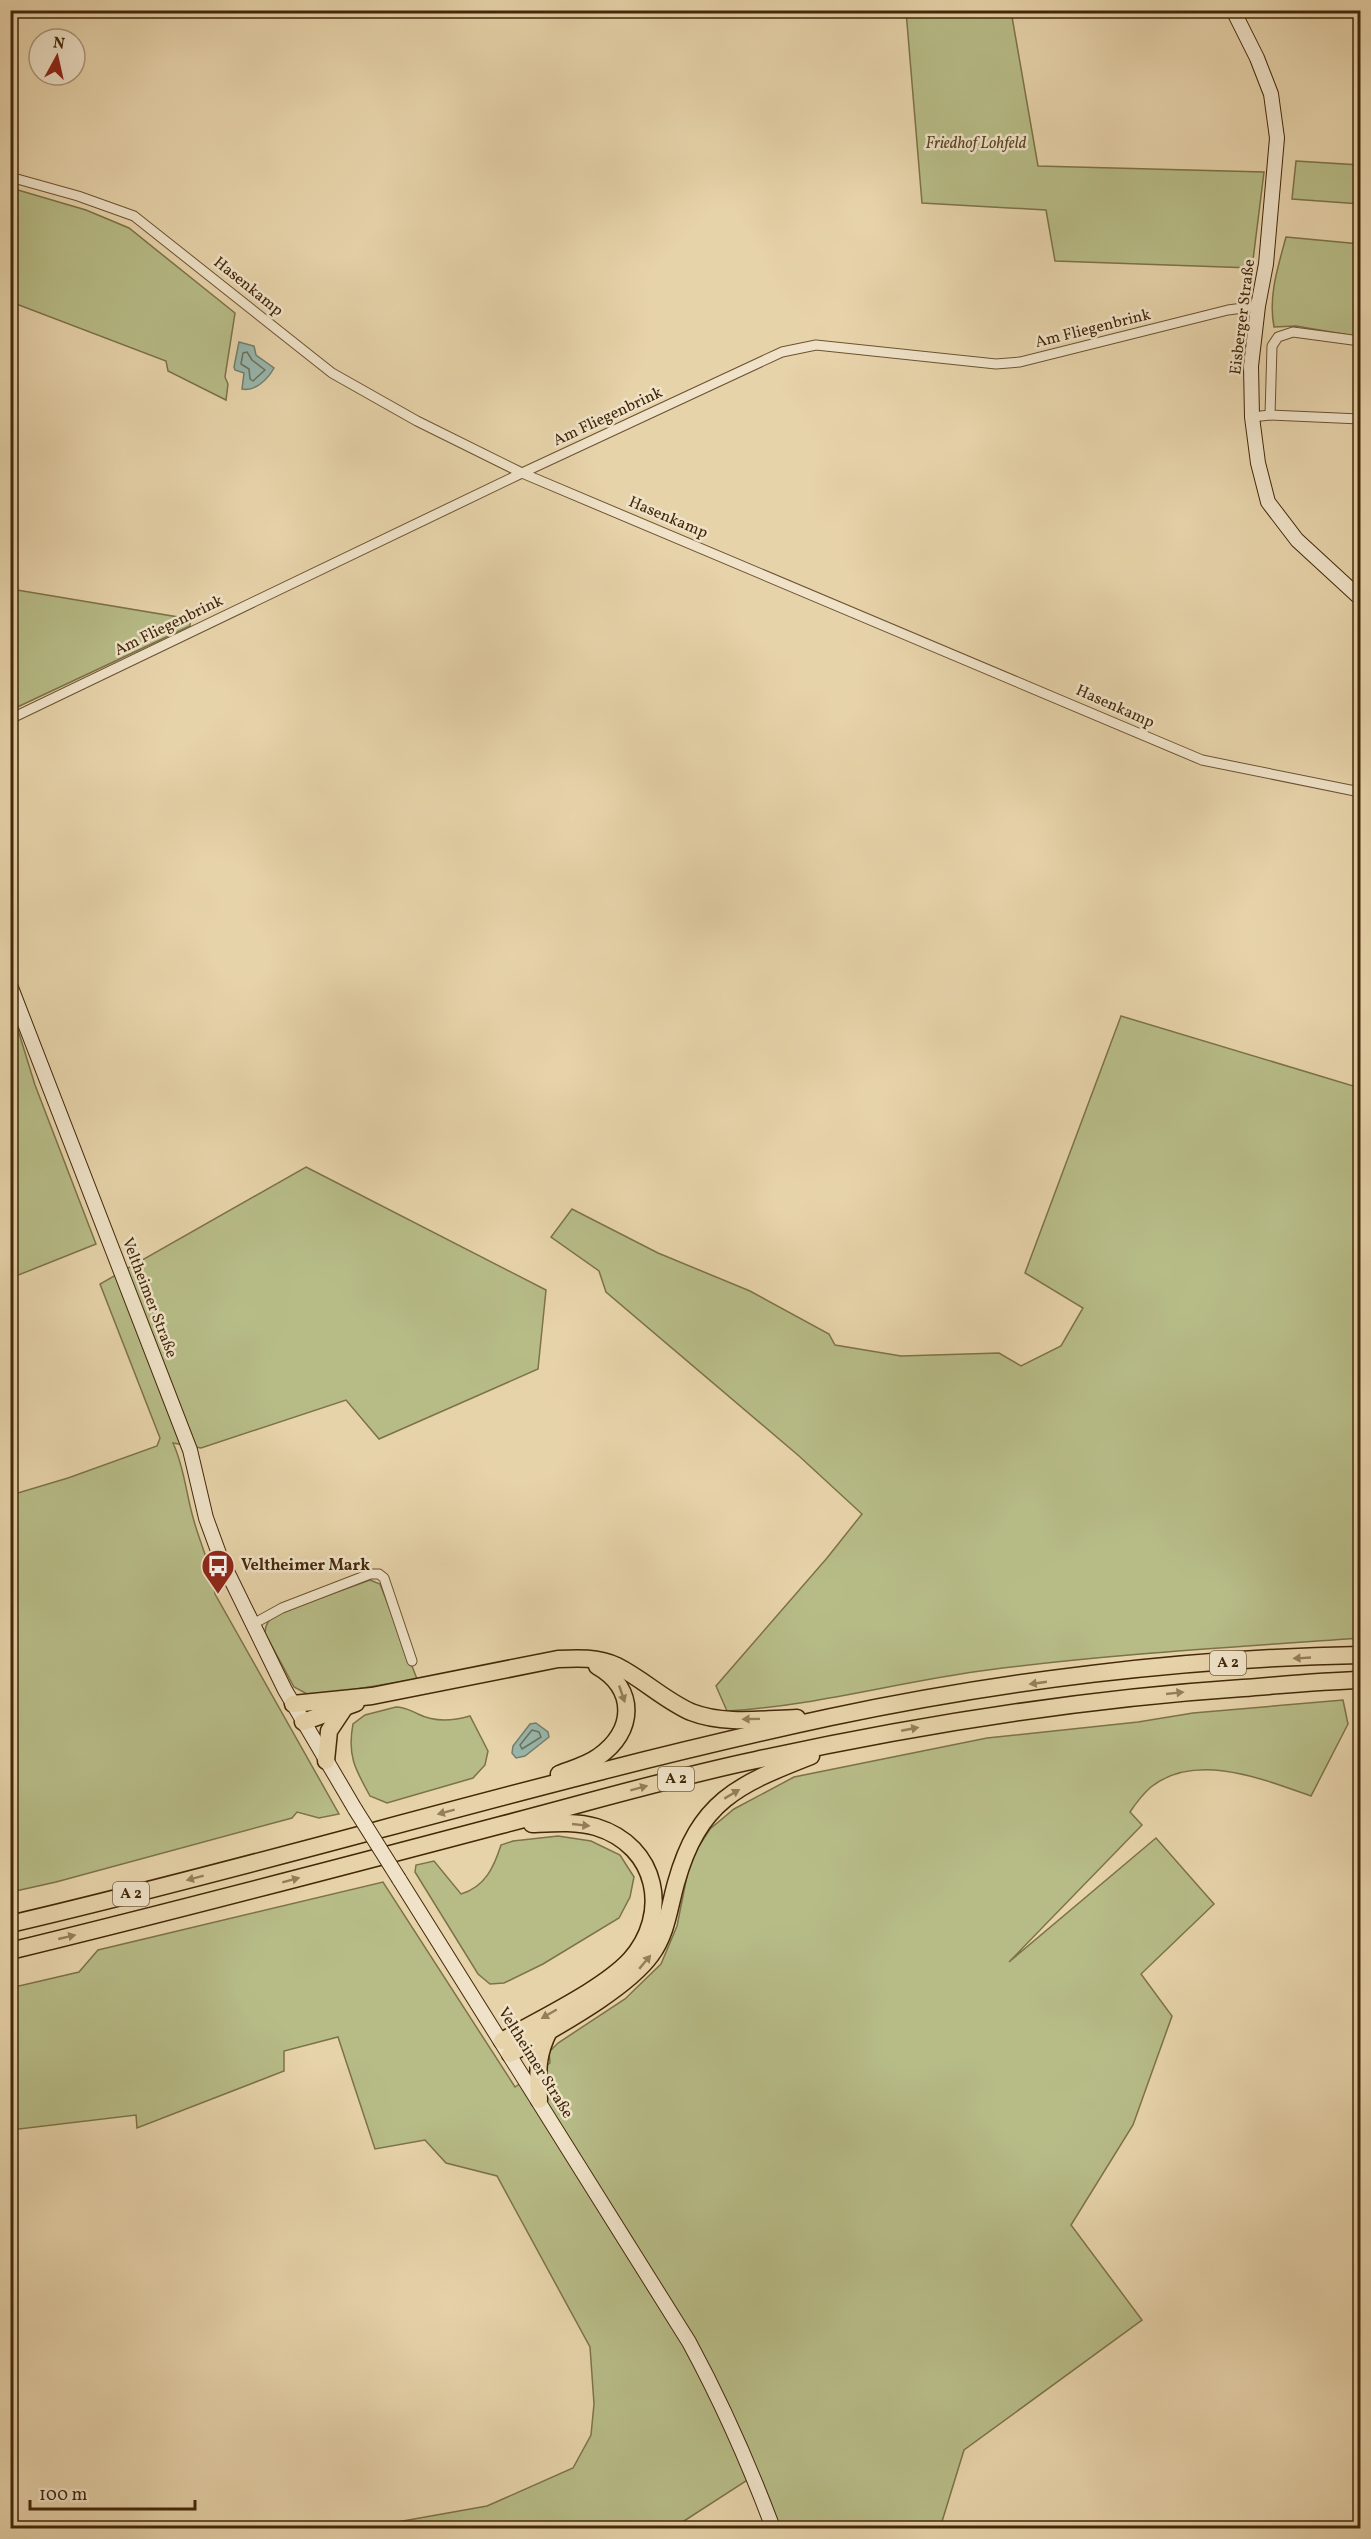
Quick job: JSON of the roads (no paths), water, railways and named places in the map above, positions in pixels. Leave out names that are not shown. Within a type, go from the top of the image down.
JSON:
[{"type":"highway","name":"A 2","points":[[10,1924],[648,1760],[831,1717],[982,1691],[1096,1675],[1266,1660],[1360,1655]]},
{"type":"highway","points":[[293,1704],[372,1696],[558,1659],[598,1660],[616,1665],[674,1704],[694,1713],[724,1719],[831,1717]]},
{"type":"highway","points":[[503,1798],[596,1759],[612,1746],[627,1720],[625,1697],[613,1676],[598,1666],[558,1659]]},
{"type":"highway","name":"A 2","points":[[10,1951],[742,1763],[852,1740],[998,1714],[1116,1699],[1193,1691],[1360,1680]]},
{"type":"highway","points":[[303,1722],[372,1696]]},
{"type":"highway","points":[[326,1761],[330,1731],[345,1707]]},
{"type":"highway","points":[[506,2048],[549,2030],[615,1988],[638,1970],[662,1938],[681,1864],[691,1840],[702,1821],[721,1801],[766,1774],[852,1740]]},
{"type":"highway","points":[[501,1825],[561,1823],[596,1827],[619,1837],[636,1852],[645,1867],[654,1897],[654,1914],[642,1944],[629,1960],[608,1979],[506,2048]]},
{"type":"highway","points":[[539,2100],[539,2058],[549,2030]]},
{"type":"main road","name":"Eisberger Straße","points":[[1233,10],[1257,58],[1271,94],[1277,138],[1266,264],[1258,306],[1251,366],[1252,417],[1258,463],[1269,502],[1297,540],[1360,598]]},
{"type":"main road","name":"Veltheimer Straße","points":[[10,985],[190,1450],[206,1518],[220,1557],[253,1624],[293,1704],[355,1809],[689,2342],[738,2438],[773,2529]]},
{"type":"street","name":"Hasenkamp","points":[[10,177],[78,196],[134,216],[218,280],[332,373],[417,421],[522,473],[1202,760],[1360,792]]},
{"type":"street","name":"Am Fliegenbrink","points":[[10,719],[522,473],[782,352],[816,345],[996,364],[1020,362],[1228,310],[1258,306]]},
{"type":"street","points":[[1270,415],[1272,346],[1278,338],[1293,332],[1360,341]]},
{"type":"street","points":[[1252,417],[1270,415],[1360,419]]},
{"type":"street","points":[[253,1624],[282,1608],[370,1574],[379,1574],[384,1578],[412,1661]]},
{"type":"water","points":[[239,342],[254,346],[256,355],[274,368],[265,380],[252,389],[242,389],[244,373],[235,370],[234,367]]},
{"type":"water","points":[[536,1723],[548,1732],[549,1737],[525,1756],[516,1758],[512,1753],[513,1746],[530,1724]]},
{"type":"place","name":"Veltheimer Mark","points":[[218,1595]]},
{"type":"park label","name":"Friedhof Lohfeld","points":[[976,144]]}]
